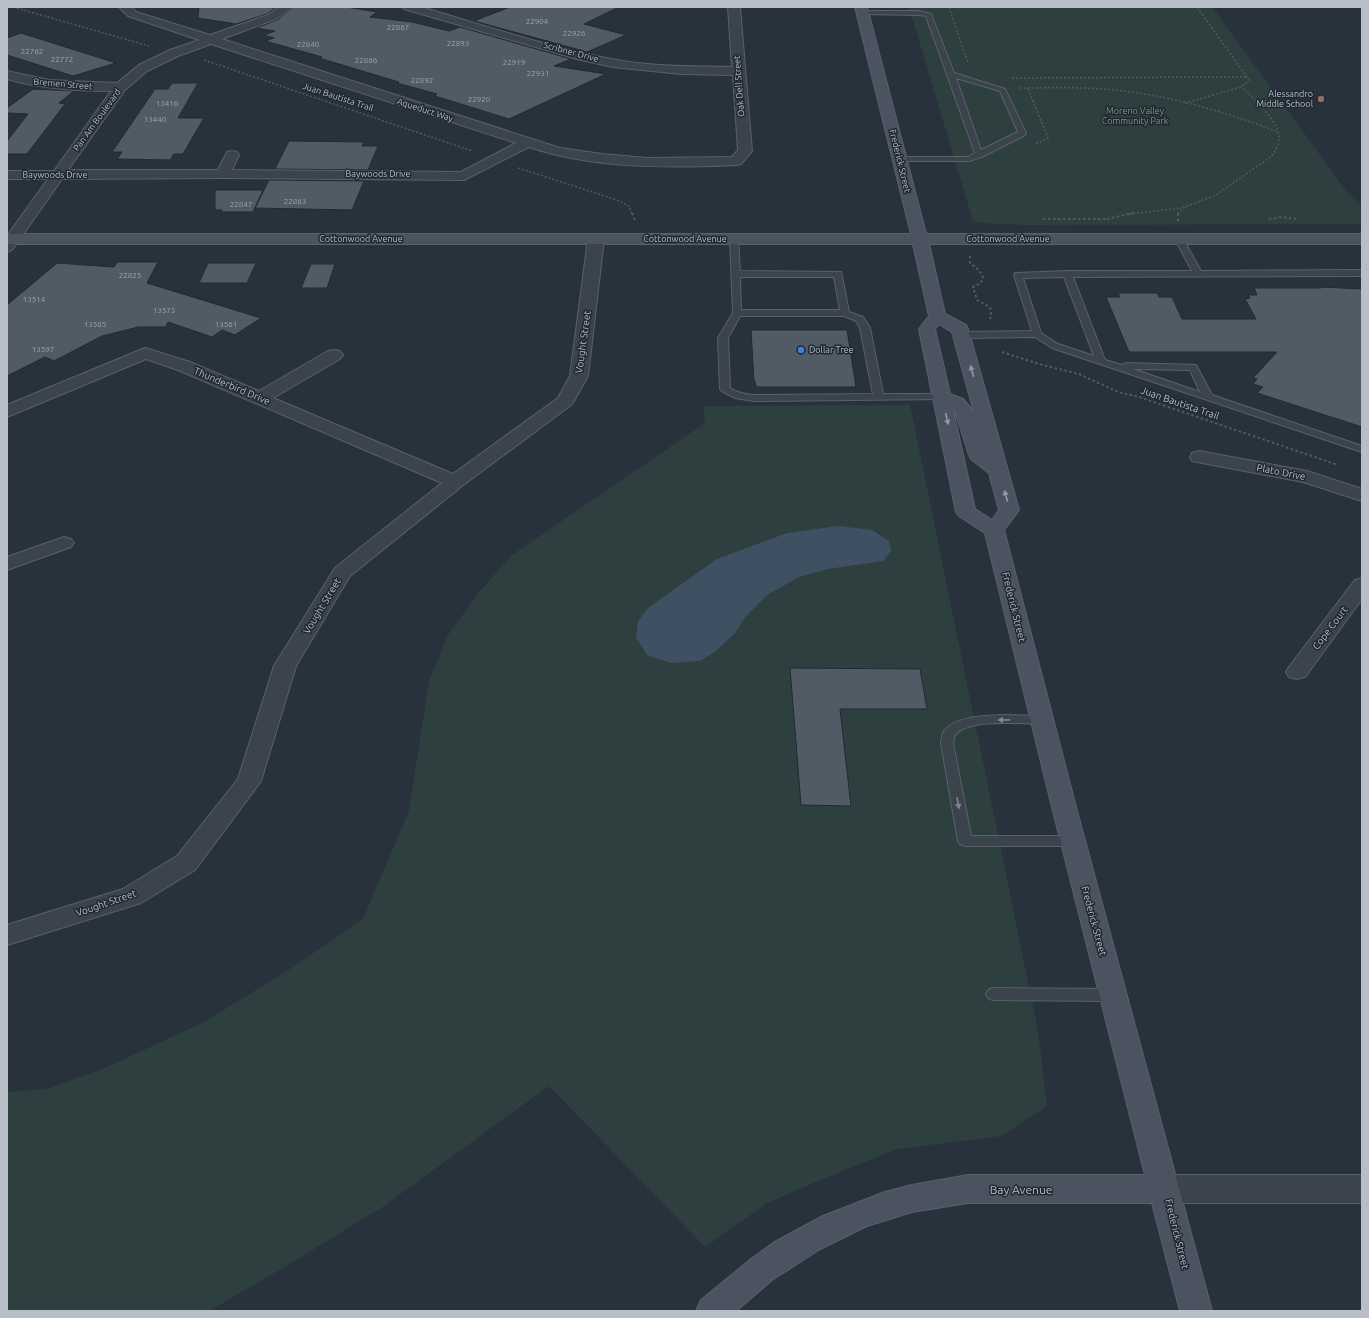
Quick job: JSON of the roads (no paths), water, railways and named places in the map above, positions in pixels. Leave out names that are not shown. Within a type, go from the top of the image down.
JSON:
[{"type":"main road","name":"Frederick Street","points":[[862,10],[920,239],[937,316]]},
{"type":"main road","name":"Cottonwood Avenue","points":[[9,242],[920,239],[1179,232],[1362,238]]},
{"type":"main road","points":[[937,316],[960,329],[962,335],[1009,510],[994,530],[966,512],[927,329],[937,316]]},
{"type":"main road","points":[[942,397],[957,403],[965,412],[978,455],[998,470]]},
{"type":"main road","name":"Frederick Street","points":[[994,530],[1043,720],[1072,841],[1114,995],[1196,1311]]},
{"type":"main road","name":"Bay Avenue","points":[[712,1311],[761,1271],[795,1248],[845,1221],[902,1200],[938,1193],[968,1190],[1165,1190]]},
{"type":"street","name":"Aqueduct Way","points":[[125,7],[132,14],[526,143],[558,152],[609,160],[699,162],[736,161]]},
{"type":"street","name":"Pan Am Boulevard","points":[[9,242],[120,87],[143,68],[174,53],[272,17],[287,7]]},
{"type":"street","name":"Scribner Drive","points":[[408,7],[581,56],[613,63],[682,70],[738,71]]},
{"type":"street","name":"Oak Dell Street","points":[[734,7],[745,151],[736,161]]},
{"type":"street","points":[[440,16],[459,9]]},
{"type":"street","name":"Bremen Street","points":[[7,75],[34,82],[62,86],[120,87]]},
{"type":"street","name":"Baywoods Drive","points":[[7,175],[223,174],[464,176],[526,143]]},
{"type":"street","points":[[223,174],[232,155]]},
{"type":"street","name":"Vought Street","points":[[7,935],[132,896],[186,862],[249,781],[285,666],[342,572],[455,482],[565,402],[579,376],[596,239]]},
{"type":"street","name":"Thunderbird Drive","points":[[7,412],[145,353],[184,366],[455,482]]},
{"type":"street","points":[[260,398],[334,356]]},
{"type":"street","name":"Plato Drive","points":[[1199,457],[1307,477],[1362,495]]},
{"type":"street","points":[[7,564],[64,543]]},
{"type":"street","name":"Cope Court","points":[[1297,672],[1362,584]]},
{"type":"street","name":"Bay Avenue","points":[[1165,1190],[1362,1189]]},
{"type":"lane","points":[[862,10],[919,13],[929,15],[979,155]]},
{"type":"lane","points":[[899,159],[969,159],[1022,133],[1003,90],[951,74]]},
{"type":"lane","points":[[1179,232],[1198,274]]},
{"type":"lane","points":[[734,239],[737,313],[723,338],[725,388],[731,393],[739,396],[754,398],[878,396],[942,397]]},
{"type":"lane","points":[[1037,334],[1018,275],[1362,273]]},
{"type":"lane","points":[[735,274],[838,274],[845,313]]},
{"type":"lane","points":[[1067,274],[1101,362]]},
{"type":"lane","points":[[737,313],[845,313],[860,319],[863,324],[878,396]]},
{"type":"lane","points":[[962,335],[1037,334],[1055,346],[1362,449]]},
{"type":"lane","points":[[1114,366],[1193,367],[1208,397]]},
{"type":"lane","points":[[1043,720],[968,722],[949,732],[947,743],[965,841],[1072,841]]},
{"type":"lane","points":[[993,994],[1114,995]]},
{"type":"water","points":[[838,526],[872,530],[889,541],[891,551],[883,561],[828,569],[799,577],[767,595],[746,616],[735,633],[716,651],[700,661],[671,663],[647,655],[636,637],[638,621],[648,608],[717,559],[787,533]]},
{"type":"place","name":"Alessandro Middle School","points":[[1321,99]]},
{"type":"place","name":"Dollar Tree","points":[[801,350]]},
{"type":"park label","name":"Moreno Valley Community Park","points":[[1135,116]]}]
